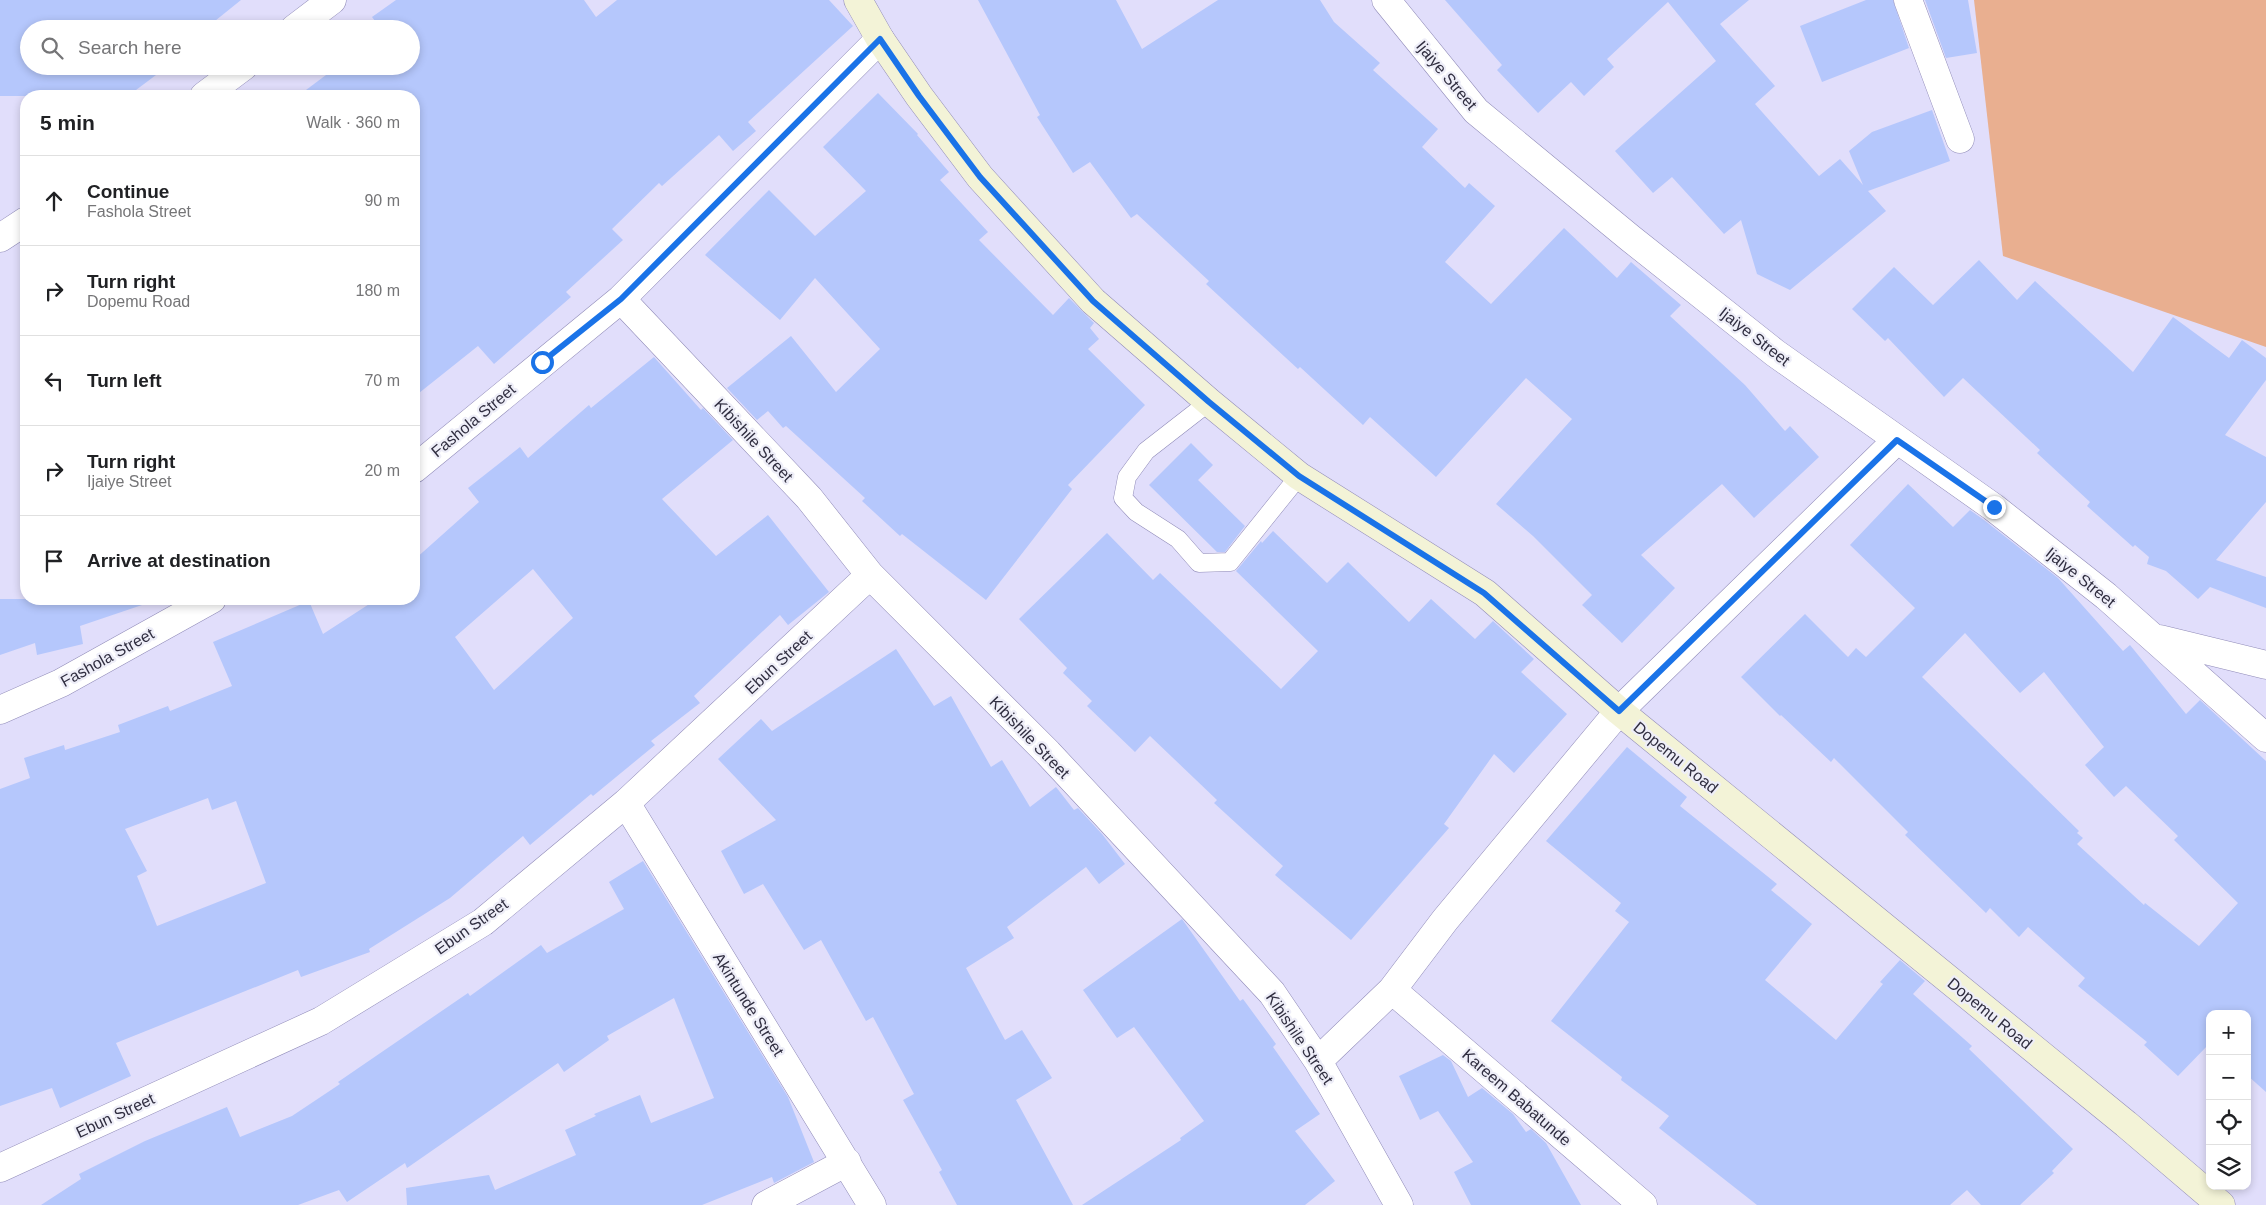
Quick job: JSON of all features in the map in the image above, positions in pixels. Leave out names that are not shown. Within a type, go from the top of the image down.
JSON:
[{"type":"main road","name":"Dopemu Road","points":[[858,0],[880,39],[919,96],[980,177],[1093,301],[1209,402],[1299,476],[1484,593],[1619,711],[2126,1124],[2221,1205]]},
{"type":"street","points":[[306,20],[332,0]]},
{"type":"street","name":"Ijaiye Street","points":[[1386,0],[1476,111],[1630,238],[1775,353],[1994,507],[2156,638],[2266,738]]},
{"type":"street","points":[[1908,0],[1960,139]]},
{"type":"street","name":"Fashola Street","points":[[420,465],[621,299],[880,39]]},
{"type":"street","points":[[212,90],[232,75]]},
{"type":"street","points":[[0,238],[20,225]]},
{"type":"street","name":"Kibishile Street","points":[[621,299],[809,498],[870,575],[1048,754],[1272,993],[1318,1061],[1399,1205]]},
{"type":"street","points":[[1318,1061],[1392,990],[1445,920],[1619,711],[1897,440]]},
{"type":"street","name":"Ebun Street","points":[[0,1168],[321,1021],[483,922],[626,803],[870,575]]},
{"type":"street","name":"Fashola Street","points":[[0,710],[61,683],[201,605]]},
{"type":"street","points":[[2156,638],[2266,666]]},
{"type":"street","name":"Akintunde Street","points":[[626,803],[872,1205]]},
{"type":"street","name":"Kareem Babatunde","points":[[1392,990],[1643,1205]]},
{"type":"street","points":[[766,1205],[847,1162]]},
{"type":"lane","points":[[1209,402],[1146,451],[1126,476],[1123,498],[1136,512],[1178,539],[1199,563],[1230,562],[1299,476]]},
{"type":"shaded area","points":[[1974,0],[2266,0],[2266,347],[2003,256]]},
{"type":"building","points":[[0,0],[241,0],[216,20],[20,20],[20,75],[156,75],[136,90],[20,90],[20,96],[0,96]]},
{"type":"building","points":[[396,0],[584,0],[596,17],[617,0],[829,0],[853,26],[748,122],[756,131],[733,151],[719,135],[662,186],[659,183],[612,229],[623,240],[566,292],[571,297],[494,364],[478,346],[420,392],[420,90],[306,90],[326,75],[420,75],[420,20],[374,20],[372,17]]},
{"type":"building","points":[[978,0],[1116,0],[1142,49],[1218,0],[1320,0],[1334,22],[1380,63],[1373,70],[1438,129],[1422,147],[1465,188],[1469,183],[1495,206],[1445,262],[1491,304],[1564,228],[1617,278],[1631,262],[1681,305],[1670,316],[1745,385],[1785,431],[1790,426],[1819,457],[1754,518],[1722,484],[1641,555],[1675,588],[1622,643],[1582,605],[1592,595],[1533,536],[1496,504],[1572,419],[1526,378],[1436,477],[1370,417],[1363,425],[1300,367],[1298,369],[1206,284],[1209,281],[1137,214],[1131,218],[1090,162],[1073,173],[1037,117],[1040,115]]},
{"type":"building","points":[[1445,0],[1749,0],[1720,24],[1775,86],[1755,104],[1819,176],[1840,159],[1863,185],[1849,151],[1872,132],[1932,110],[1950,161],[1868,191],[1886,211],[1790,290],[1757,274],[1741,220],[1724,234],[1672,177],[1653,193],[1615,151],[1716,61],[1668,2],[1607,59],[1614,67],[1584,96],[1571,82],[1538,113],[1497,70],[1502,65]]},
{"type":"building","points":[[1866,0],[1893,0],[1909,48],[1822,82],[1800,26]]},
{"type":"building","points":[[1925,0],[1968,0],[1977,53],[1946,58]]},
{"type":"building","points":[[878,93],[918,134],[949,172],[940,180],[988,232],[979,240],[1053,315],[1069,298],[1094,323],[1090,328],[1099,339],[1088,349],[1145,405],[1068,485],[1072,489],[986,600],[902,534],[900,536],[862,501],[865,498],[786,426],[783,428],[768,411],[757,420],[727,388],[791,336],[836,392],[880,349],[815,278],[780,320],[705,255],[769,190],[815,236],[866,191],[823,147]]},
{"type":"building","points":[[1979,260],[2017,300],[2035,281],[2133,372],[2173,317],[2229,358],[2242,340],[2266,358],[2266,380],[2225,435],[2266,457],[2266,502],[2216,560],[2266,577],[2266,608],[2210,587],[2198,599],[2166,571],[2147,564],[2149,557],[2135,545],[2133,547],[2087,506],[2090,502],[2037,453],[2040,450],[1963,378],[1944,397],[1888,338],[1885,341],[1852,309],[1894,267],[1933,305]]},
{"type":"building","points":[[654,357],[701,410],[703,408],[733,440],[662,499],[716,556],[768,515],[829,592],[788,625],[780,615],[694,696],[700,703],[651,741],[655,745],[593,796],[591,794],[530,845],[523,836],[450,898],[369,949],[370,952],[301,977],[298,970],[116,1043],[131,1076],[60,1108],[52,1088],[0,1106],[0,789],[30,778],[24,758],[64,745],[65,750],[120,732],[118,725],[168,706],[170,711],[232,686],[213,642],[300,605],[311,605],[323,634],[368,605],[420,605],[420,555],[479,502],[468,488],[520,447],[528,458],[589,405],[591,408]],"holes":[[[533,569],[573,618],[494,690],[455,637]],[[208,798],[212,810],[236,801],[266,883],[157,926],[137,876],[147,871],[125,829]]]},
{"type":"building","points":[[1191,443],[1213,465],[1198,480],[1245,526],[1225,552],[1217,552],[1149,485]]},
{"type":"building","points":[[1908,484],[1953,527],[1970,510],[1984,520],[2058,578],[2123,651],[2130,645],[2186,714],[2200,700],[2266,761],[2266,1092],[2251,1079],[2251,1010],[2206,1010],[2206,1047],[2178,1076],[2144,1045],[2147,1042],[2078,986],[2085,978],[2028,927],[2019,937],[1990,908],[1986,913],[1905,835],[1908,832],[1834,758],[1831,762],[1780,716],[1741,677],[1805,614],[1848,657],[1856,648],[1866,657],[1915,608],[1850,545]],"holes":[[[1965,633],[2020,693],[2044,672],[2104,747],[2085,765],[2114,797],[2126,786],[2178,836],[2174,840],[2238,903],[2199,946],[2145,903],[2144,905],[2077,844],[2083,838],[2077,833],[2079,831],[1922,677]]]},
{"type":"building","points":[[1273,531],[1327,583],[1348,562],[1409,622],[1431,599],[1475,639],[1493,621],[1534,659],[1521,672],[1567,714],[1514,773],[1494,754],[1444,824],[1449,828],[1351,940],[1275,875],[1283,866],[1214,803],[1217,800],[1150,736],[1135,752],[1087,706],[1092,701],[1063,673],[1067,668],[1019,619],[1107,533],[1153,580],[1160,573],[1281,689],[1318,651],[1236,571],[1261,541],[1262,543]]},
{"type":"building","points":[[0,599],[20,599],[20,605],[142,605],[80,626],[83,644],[37,655],[35,643],[0,655]]},
{"type":"building","points":[[896,649],[934,706],[951,696],[991,767],[1002,760],[1030,807],[1056,787],[1074,810],[1078,808],[1102,834],[1125,864],[1099,884],[1086,867],[1007,927],[1014,938],[966,968],[1005,1040],[1022,1030],[1052,1078],[1016,1100],[1073,1205],[957,1205],[939,1172],[942,1170],[903,1100],[914,1094],[873,1017],[866,1021],[821,940],[804,950],[763,884],[744,894],[721,851],[776,820],[718,759],[761,719],[772,731]]},
{"type":"building","points":[[1627,747],[1687,797],[1680,806],[1777,884],[1771,890],[1812,924],[1765,980],[1836,1040],[1883,984],[1880,982],[1900,960],[1925,981],[1913,994],[1972,1046],[1969,1049],[2073,1149],[2052,1171],[2054,1173],[2020,1205],[1981,1205],[1967,1190],[1950,1205],[1757,1205],[1659,1128],[1669,1116],[1621,1080],[1622,1077],[1551,1021],[1629,922],[1615,911],[1621,903],[1546,841]]},
{"type":"building","points":[[643,861],[788,1097],[814,1162],[774,1183],[772,1177],[702,1205],[407,1205],[406,1188],[489,1175],[495,1190],[576,1155],[565,1130],[596,1116],[594,1114],[640,1095],[651,1123],[714,1098],[674,998],[607,1036],[609,1040],[564,1072],[558,1063],[407,1168],[405,1163],[347,1202],[339,1190],[298,1205],[41,1205],[81,1179],[79,1174],[145,1141],[227,1107],[240,1137],[292,1116],[340,1084],[338,1082],[468,993],[470,996],[541,945],[547,953],[624,909],[609,882]]},
{"type":"building","points":[[1182,919],[1240,1001],[1243,999],[1276,1044],[1273,1047],[1320,1114],[1295,1131],[1335,1181],[1305,1205],[1082,1205],[1181,1140],[1180,1138],[1204,1121],[1134,1027],[1117,1038],[1083,990]]},
{"type":"building","points":[[1443,1055],[1451,1061],[1468,1097],[1482,1088],[1513,1114],[1526,1132],[1531,1129],[1546,1143],[1581,1205],[1471,1205],[1454,1172],[1473,1162],[1438,1111],[1420,1120],[1399,1076]]},
{"type":"route","points":[[542,362],[621,299],[880,39],[919,96],[980,177],[1093,301],[1209,402],[1299,476],[1484,593],[1619,711],[1897,440],[1994,507]]}]
